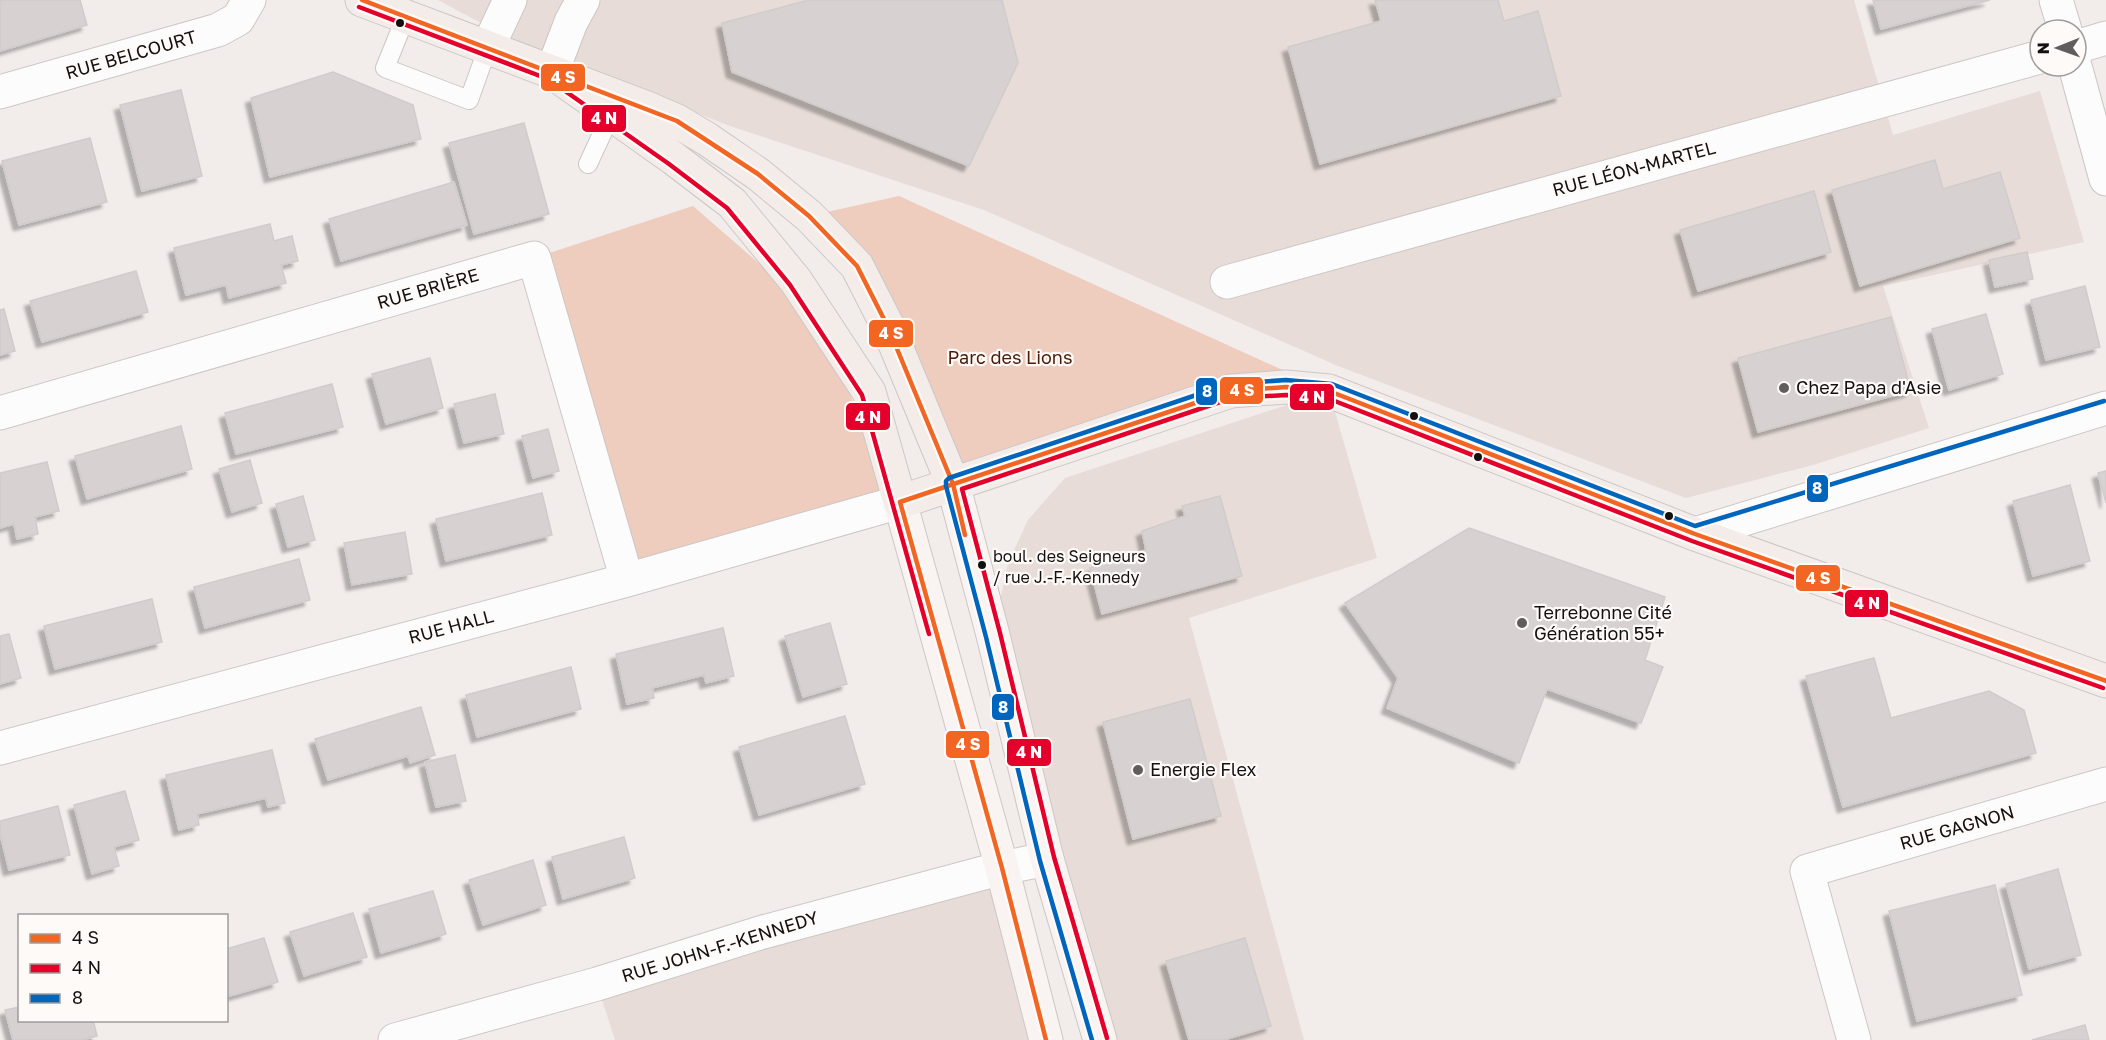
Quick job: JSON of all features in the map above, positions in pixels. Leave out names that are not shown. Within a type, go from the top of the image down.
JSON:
[{"type":"main road","points":[[362,0],[552,72],[616,106],[732,203],[796,281],[868,392],[1002,868],[1046,1040]]},
{"type":"main road","points":[[616,106],[677,122],[707,139],[758,174],[809,216],[857,266],[888,327],[953,484],[1047,859],[1100,1040]]},
{"type":"main road","points":[[900,502],[1231,391],[1286,387],[1329,391],[1695,534],[2106,681]]},
{"type":"street","name":"RUE BELCOURT","points":[[0,92],[218,30],[238,19],[249,0]]},
{"type":"street","points":[[488,47],[510,0]]},
{"type":"street","points":[[552,72],[571,22],[583,0]]},
{"type":"street","points":[[2056,0],[2061,18]]},
{"type":"street","points":[[2088,44],[2106,39]]},
{"type":"street","name":"RUE LÉON-MARTEL","points":[[1227,282],[2028,60]]},
{"type":"street","points":[[2078,78],[2106,179]]},
{"type":"street","name":"RUE BRIÈRE","points":[[0,413],[534,258],[627,580]]},
{"type":"street","points":[[1695,534],[2106,408]]},
{"type":"street","name":"RUE HALL","points":[[0,748],[627,580],[900,502]]},
{"type":"street","name":"RUE GAGNON","points":[[1854,1040],[1808,871],[2106,784]]},
{"type":"street","name":"RUE JOHN-F.-KENNEDY","points":[[395,1040],[597,984],[763,932],[1002,868],[1047,859]]},
{"type":"lane","points":[[406,16],[385,68],[458,96],[469,100],[488,47]]},
{"type":"lane","points":[[588,164],[616,106]]},
{"type":"shaded area","points":[[438,0],[1854,0],[1893,135],[2040,91],[2084,242],[1883,286],[1929,428],[1813,465],[1686,498],[1338,366],[984,210],[727,125],[509,38]]},
{"type":"shaded area","points":[[1329,391],[1377,558],[1189,618],[1304,1040],[1100,1040],[993,635],[1008,563],[1028,520],[1065,478]]},
{"type":"shaded area","points":[[1002,868],[1046,1040],[615,1040],[597,984]]},
{"type":"green space","name":"Parc des Lions","points":[[899,196],[1329,391],[1286,387],[953,484],[888,327],[809,216]]},
{"type":"green space","points":[[693,206],[770,273],[850,393],[883,497],[620,569],[534,258]]},
{"type":"building","points":[[0,0],[80,0],[87,25],[0,51]]},
{"type":"building","points":[[809,0],[1002,0],[1018,63],[969,166],[732,72],[722,23]]},
{"type":"building","points":[[1375,0],[1498,0],[1504,21],[1538,11],[1561,96],[1320,164],[1288,47],[1381,21]]},
{"type":"building","points":[[1873,0],[1990,0],[1881,29]]},
{"type":"building","points":[[333,72],[413,105],[421,139],[270,177],[251,98]]},
{"type":"building","points":[[181,90],[202,176],[142,191],[120,105]]},
{"type":"building","points":[[524,123],[549,214],[474,234],[449,143]]},
{"type":"building","points":[[90,138],[107,202],[19,225],[2,161]]},
{"type":"building","points":[[1935,160],[1943,189],[2000,172],[2020,238],[1860,286],[1832,190]]},
{"type":"building","points":[[454,182],[467,225],[341,261],[329,219]]},
{"type":"building","points":[[1814,191],[1831,252],[1698,291],[1680,230]]},
{"type":"building","points":[[270,224],[274,241],[292,236],[298,261],[281,265],[286,283],[229,298],[226,285],[186,295],[174,248]]},
{"type":"building","points":[[2027,252],[2033,279],[1995,287],[1989,260]]},
{"type":"building","points":[[136,271],[148,312],[42,342],[30,301]]},
{"type":"building","points":[[2085,286],[2100,347],[2046,360],[2031,300]]},
{"type":"building","points":[[4,309],[15,351],[0,355],[0,310]]},
{"type":"building","points":[[1986,314],[2003,374],[1949,390],[1932,329]]},
{"type":"building","points":[[1891,317],[1911,391],[1758,432],[1738,358]]},
{"type":"building","points":[[430,358],[443,408],[386,424],[372,374]]},
{"type":"building","points":[[332,384],[343,427],[236,454],[225,413]]},
{"type":"building","points":[[495,394],[504,434],[464,443],[454,404]]},
{"type":"building","points":[[181,426],[192,469],[87,499],[75,456]]},
{"type":"building","points":[[548,429],[559,471],[533,478],[522,436]]},
{"type":"building","points":[[250,460],[262,503],[232,512],[219,469]]},
{"type":"building","points":[[47,462],[59,511],[35,517],[38,534],[17,539],[14,524],[0,528],[0,473]]},
{"type":"building","points":[[2106,471],[2106,503],[2098,473]]},
{"type":"building","points":[[2070,485],[2090,561],[2033,576],[2013,501]]},
{"type":"building","points":[[542,493],[552,535],[446,561],[436,519]]},
{"type":"building","points":[[303,496],[315,540],[288,547],[276,504]]},
{"type":"building","points":[[1220,496],[1242,576],[1102,614],[1090,568],[1146,550],[1142,531],[1185,516],[1182,506]]},
{"type":"building","points":[[1469,528],[1665,597],[1645,660],[1663,667],[1641,723],[1547,689],[1519,763],[1387,708],[1398,678],[1345,603]]},
{"type":"building","points":[[405,532],[412,574],[352,585],[344,543]]},
{"type":"building","points":[[299,559],[310,600],[205,628],[194,587]]},
{"type":"building","points":[[152,599],[162,642],[55,669],[44,626]]},
{"type":"building","points":[[830,623],[847,684],[803,697],[785,636]]},
{"type":"building","points":[[723,628],[734,676],[706,683],[704,675],[652,688],[654,698],[627,704],[616,654]]},
{"type":"building","points":[[9,634],[21,678],[0,684],[0,636]]},
{"type":"building","points":[[1874,658],[1891,718],[1989,691],[2024,710],[2036,753],[1843,807],[1806,676]]},
{"type":"building","points":[[571,667],[581,709],[477,737],[466,695]]},
{"type":"building","points":[[1190,699],[1221,816],[1133,839],[1103,722]]},
{"type":"building","points":[[421,707],[435,755],[410,763],[408,756],[328,780],[315,739]]},
{"type":"building","points":[[845,716],[865,784],[759,815],[739,747]]},
{"type":"building","points":[[272,750],[285,803],[268,807],[266,798],[197,814],[199,825],[179,830],[166,775]]},
{"type":"building","points":[[455,755],[466,801],[436,807],[425,762]]},
{"type":"building","points":[[125,791],[139,840],[114,847],[119,866],[92,874],[74,805]]},
{"type":"building","points":[[58,806],[70,855],[9,870],[0,834],[0,821]]},
{"type":"building","points":[[624,837],[635,878],[563,899],[552,857]]},
{"type":"building","points":[[533,860],[546,905],[483,925],[469,880]]},
{"type":"building","points":[[2058,869],[2081,955],[2029,969],[2006,884]]},
{"type":"building","points":[[1995,885],[2022,995],[1917,1021],[1889,911]]},
{"type":"building","points":[[433,891],[446,934],[381,953],[369,909]]},
{"type":"building","points":[[353,913],[367,957],[304,976],[290,932]]},
{"type":"building","points":[[264,938],[278,982],[228,996],[228,948]]},
{"type":"building","points":[[1245,938],[1271,1026],[1224,1040],[1189,1040],[1166,961]]},
{"type":"building","points":[[18,1007],[18,1022],[94,1022],[97,1036],[82,1040],[13,1040],[5,1010]]},
{"type":"building","points":[[2085,1025],[2089,1040],[2032,1040]]},
{"type":"transit line","points":[[362,0],[677,121],[758,174],[809,216],[857,266],[888,327],[953,484],[965,535]]},
{"type":"transit line","points":[[359,7],[548,79],[727,208],[790,285],[862,395],[929,634]]},
{"type":"transit line","name":"8","points":[[1092,1040],[1040,861],[986,637],[946,486],[949,478],[1229,384],[1286,380],[1332,384],[1695,526],[2104,401]]},
{"type":"transit line","points":[[1046,1040],[1002,868],[900,502],[1231,391],[1286,387],[1329,391],[1695,534],[2106,681]]},
{"type":"transit line","points":[[1107,1038],[1054,857],[1000,633],[962,489],[1232,398],[1286,395],[1327,398],[1692,541],[2103,688]]},
{"type":"place","name":"Chez Papa d'Asie","points":[[1784,388]]},
{"type":"place","name":"boul. des Seigneurs / rue J.-F.-Kennedy","points":[[982,565]]},
{"type":"place","name":"Terrebonne Cité Génération 55+","points":[[1522,623]]},
{"type":"place","name":"Energie Flex","points":[[1138,770]]}]
